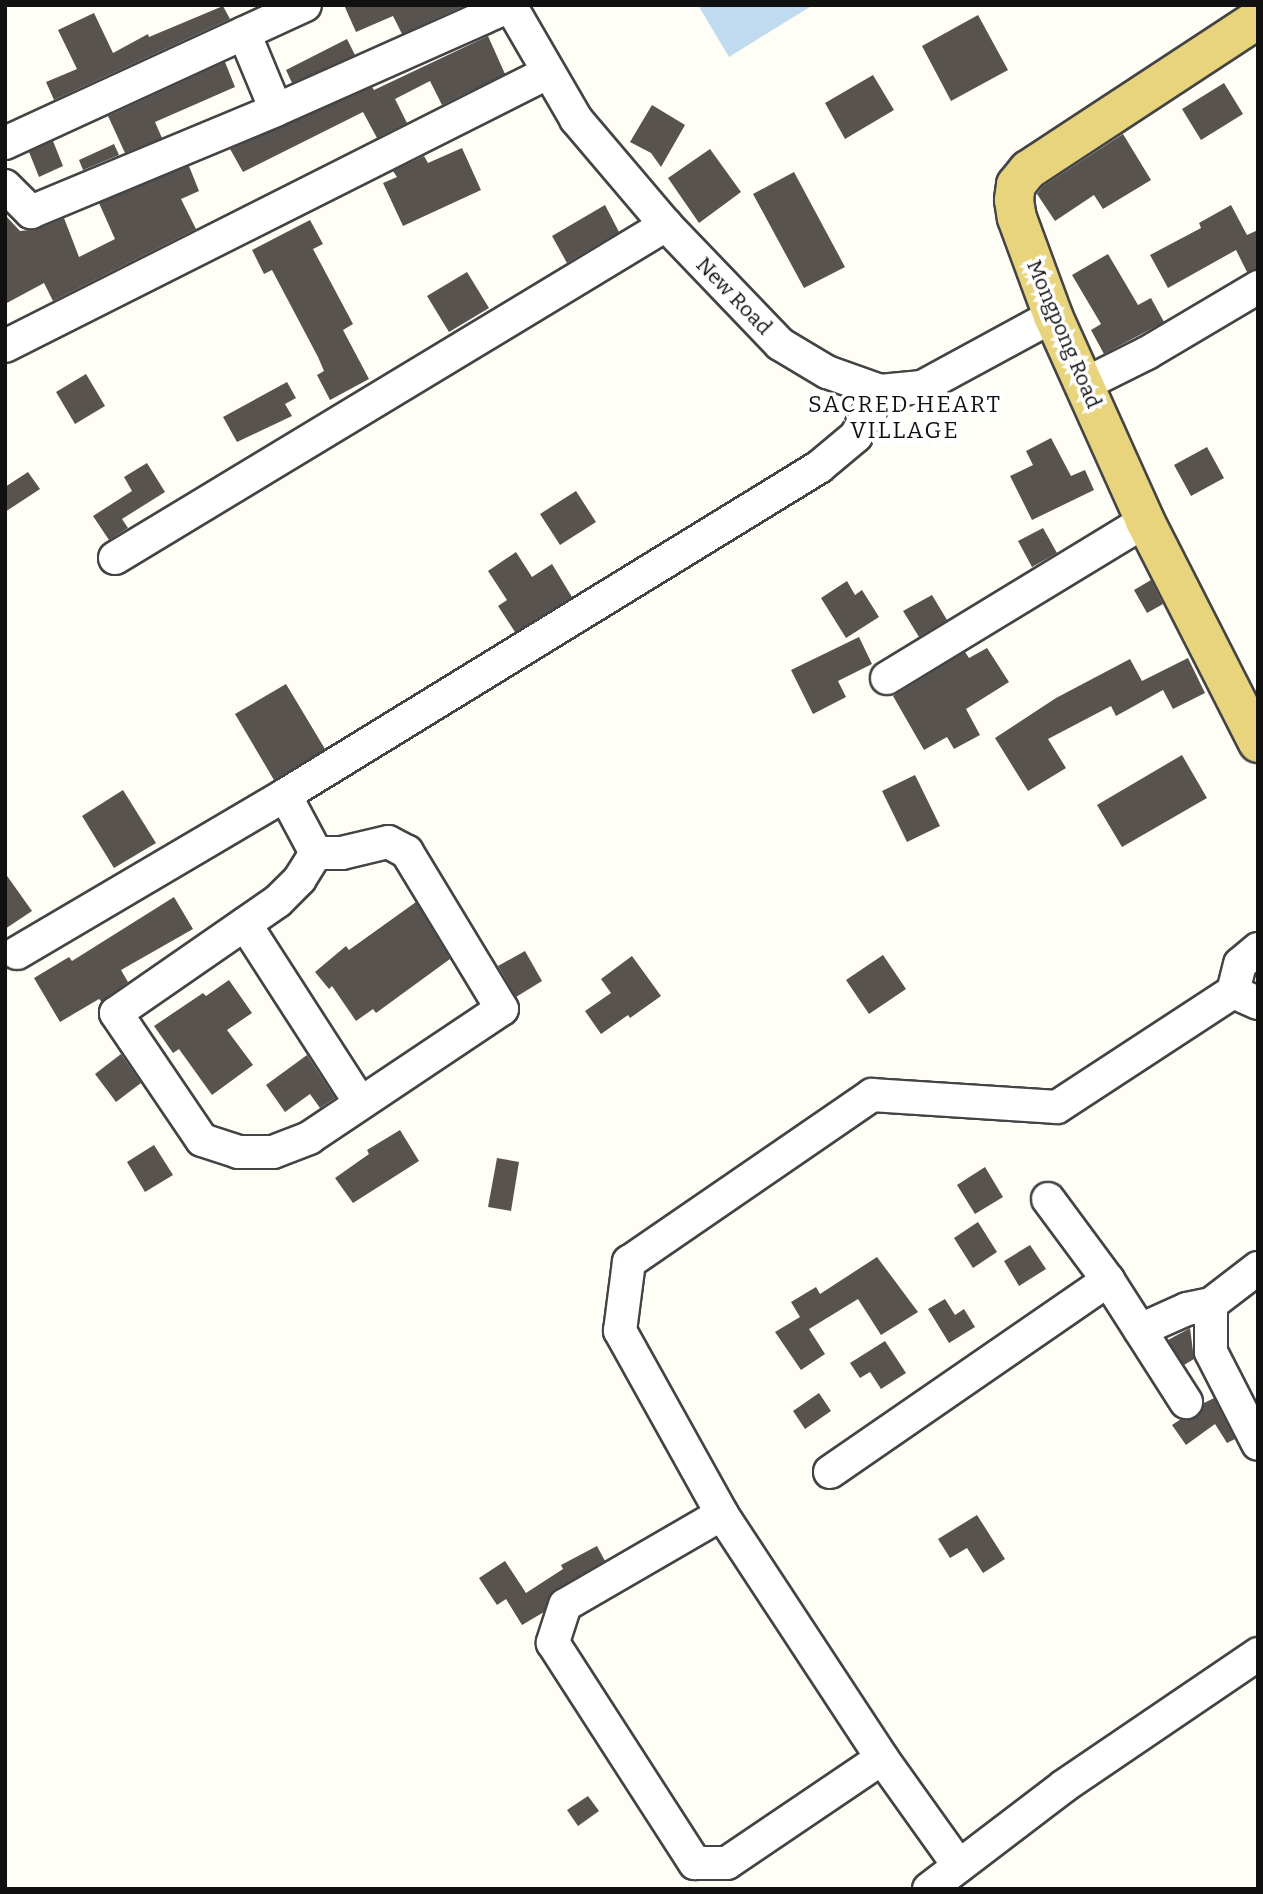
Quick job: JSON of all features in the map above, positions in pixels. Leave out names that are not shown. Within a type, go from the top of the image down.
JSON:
[{"type":"main road","name":"Mongpong Road","points":[[1258,19],[1028,170],[1016,185],[1017,218],[1053,316],[1145,521],[1258,743]]},
{"type":"street","points":[[5,143],[305,5]]},
{"type":"street","points":[[5,186],[31,212],[276,110],[510,6]]},
{"type":"street","name":"New Road","points":[[510,6],[547,73],[576,118],[666,225],[780,344],[827,372],[880,391],[922,387],[1053,316]]},
{"type":"street","points":[[244,33],[276,110]]},
{"type":"street","points":[[5,346],[547,73]]},
{"type":"street","points":[[115,558],[666,225]]},
{"type":"street","points":[[1085,384],[1147,353],[1258,287]]},
{"type":"street","points":[[17,953],[285,795],[818,467],[856,436],[880,391]]},
{"type":"street","points":[[887,678],[1145,521]]},
{"type":"street","points":[[285,795],[316,853]]},
{"type":"street","points":[[388,842],[407,852],[502,1009],[359,1101],[309,1138],[273,1152],[238,1152],[202,1140],[116,1013],[278,901],[300,879],[316,853],[342,853],[388,842]]},
{"type":"street","points":[[245,924],[359,1101]]},
{"type":"street","points":[[959,1866],[882,1758],[722,1514],[620,1331],[629,1262],[872,1095],[1057,1107],[1245,998],[1240,964],[1258,949]]},
{"type":"street","points":[[1048,1199],[1108,1280],[1186,1402]]},
{"type":"street","points":[[1140,1330],[1187,1309],[1211,1304],[1258,1268]]},
{"type":"street","points":[[830,1472],[1108,1280]]},
{"type":"street","points":[[1211,1304],[1211,1352],[1258,1444]]},
{"type":"street","points":[[722,1514],[565,1605],[553,1643],[695,1863],[727,1863],[882,1758]]},
{"type":"street","points":[[929,1889],[1064,1786],[1258,1654]]},
{"type":"water","points":[[698,5],[813,5],[729,57]]},
{"type":"building","points":[[344,5],[466,5],[402,34],[393,16],[356,32]]},
{"type":"building","points":[[223,6],[230,19],[54,100],[46,82],[77,69],[58,30],[94,13],[113,53],[148,34],[149,37]]},
{"type":"building","points":[[978,15],[1008,70],[951,101],[922,46]]},
{"type":"building","points":[[488,36],[505,74],[442,105],[430,81],[395,99],[407,123],[377,138],[363,112],[243,172],[230,149],[372,87],[374,90]]},
{"type":"building","points":[[347,39],[355,55],[292,83],[286,70]]},
{"type":"building","points":[[225,62],[235,87],[155,122],[162,138],[125,153],[108,116]]},
{"type":"building","points":[[873,75],[894,110],[845,139],[825,103]]},
{"type":"building","points":[[1224,83],[1243,114],[1201,140],[1182,109]]},
{"type":"building","points":[[652,105],[685,125],[661,167],[651,153],[630,142]]},
{"type":"building","points":[[1123,134],[1151,180],[1103,209],[1094,195],[1055,221],[1037,194],[1043,186]]},
{"type":"building","points":[[53,141],[63,166],[39,177],[29,152]]},
{"type":"building","points":[[114,144],[119,155],[83,170],[79,160]]},
{"type":"building","points":[[462,148],[481,190],[403,226],[383,183],[397,177],[393,171],[424,156],[428,163]]},
{"type":"building","points":[[710,149],[741,192],[699,223],[668,178]]},
{"type":"building","points":[[189,166],[199,191],[181,199],[196,229],[53,301],[44,283],[5,304],[5,215],[20,231],[38,229],[64,218],[79,257],[115,239],[99,203]]},
{"type":"building","points":[[794,172],[845,267],[804,288],[753,194]]},
{"type":"building","points":[[605,205],[619,232],[567,263],[552,236]]},
{"type":"building","points":[[1231,205],[1247,235],[1258,230],[1258,269],[1247,272],[1236,250],[1168,288],[1150,255],[1201,228],[1199,223]]},
{"type":"building","points":[[310,220],[323,244],[313,249],[353,324],[343,330],[369,379],[330,400],[317,375],[324,371],[318,357],[272,270],[264,274],[252,250]]},
{"type":"building","points":[[1108,254],[1138,305],[1151,298],[1164,322],[1104,354],[1091,330],[1101,324],[1072,275]]},
{"type":"building","points":[[467,272],[489,308],[449,332],[427,296]]},
{"type":"building","points":[[86,374],[105,406],[75,424],[56,392]]},
{"type":"building","points":[[287,382],[296,398],[285,404],[292,416],[237,442],[223,417]]},
{"type":"building","points":[[1051,438],[1071,476],[1085,470],[1094,490],[1032,520],[1010,476],[1033,465],[1026,451]]},
{"type":"building","points":[[1207,447],[1224,478],[1191,496],[1174,465]]},
{"type":"building","points":[[147,463],[165,492],[122,519],[128,528],[109,540],[93,516],[132,491],[124,477]]},
{"type":"building","points":[[28,472],[40,489],[5,512],[5,487]]},
{"type":"building","points":[[576,491],[596,522],[560,545],[540,514]]},
{"type":"building","points":[[1043,528],[1057,553],[1032,567],[1018,541]]},
{"type":"building","points":[[516,552],[532,577],[552,564],[572,597],[515,632],[498,606],[507,600],[488,571]]},
{"type":"building","points":[[1151,580],[1163,604],[1147,613],[1134,590]]},
{"type":"building","points":[[847,581],[855,595],[862,590],[879,617],[846,638],[821,598]]},
{"type":"building","points":[[932,595],[947,620],[919,637],[903,611]]},
{"type":"building","points":[[859,637],[872,664],[838,681],[846,697],[813,714],[791,670]]},
{"type":"building","points":[[987,648],[1009,682],[966,709],[980,735],[954,749],[947,737],[924,750],[893,696],[965,652],[969,658]]},
{"type":"building","points":[[1188,658],[1205,693],[1173,709],[1163,690],[1116,716],[1111,706],[1048,739],[1066,768],[1028,791],[995,738],[1056,698],[1130,659],[1142,681]]},
{"type":"building","points":[[286,684],[325,749],[274,780],[235,714]]},
{"type":"building","points":[[1182,755],[1207,798],[1122,847],[1097,805]]},
{"type":"building","points":[[915,775],[940,826],[907,842],[882,791]]},
{"type":"building","points":[[123,790],[156,843],[114,868],[82,816]]},
{"type":"building","points":[[5,873],[32,911],[5,929]]},
{"type":"building","points":[[174,897],[193,929],[121,970],[128,982],[102,1002],[99,999],[60,1022],[34,978],[69,957],[72,961]]},
{"type":"building","points":[[416,902],[450,959],[376,1013],[373,1009],[356,1021],[332,986],[329,989],[315,972],[346,946],[349,950]]},
{"type":"building","points":[[525,951],[542,981],[516,997],[498,966]]},
{"type":"building","points":[[883,955],[906,989],[869,1014],[846,980]]},
{"type":"building","points":[[632,956],[661,996],[601,1034],[585,1011],[611,993],[601,979]]},
{"type":"building","points":[[229,980],[252,1013],[227,1030],[253,1065],[212,1095],[179,1049],[173,1053],[154,1026],[203,993],[206,996]]},
{"type":"building","points":[[121,1054],[141,1083],[116,1102],[95,1074]]},
{"type":"building","points":[[307,1055],[335,1098],[320,1108],[310,1094],[285,1112],[266,1085]]},
{"type":"building","points":[[400,1130],[419,1161],[353,1203],[335,1178],[369,1154],[367,1150]]},
{"type":"building","points":[[154,1145],[173,1175],[145,1192],[127,1162]]},
{"type":"building","points":[[497,1158],[519,1162],[511,1211],[488,1207]]},
{"type":"building","points":[[985,1167],[1003,1197],[975,1214],[957,1185]]},
{"type":"building","points":[[978,1222],[997,1252],[973,1268],[954,1238]]},
{"type":"building","points":[[1030,1245],[1046,1269],[1019,1286],[1004,1261]]},
{"type":"building","points":[[877,1257],[918,1312],[881,1335],[858,1299],[809,1329],[825,1354],[801,1370],[775,1332],[800,1317],[791,1302],[816,1287],[820,1294]]},
{"type":"building","points":[[945,1299],[955,1315],[964,1309],[975,1327],[949,1343],[928,1309]]},
{"type":"building","points":[[1190,1328],[1194,1359],[1184,1365],[1168,1340]]},
{"type":"building","points":[[885,1341],[906,1373],[881,1389],[870,1372],[860,1378],[850,1363]]},
{"type":"building","points":[[819,1393],[831,1411],[805,1429],[793,1411]]},
{"type":"building","points":[[1214,1398],[1235,1439],[1227,1443],[1215,1424],[1186,1445],[1172,1425],[1181,1419],[1196,1417],[1204,1403]]},
{"type":"building","points":[[977,1515],[1005,1559],[983,1573],[967,1548],[950,1558],[938,1539]]},
{"type":"building","points":[[597,1546],[605,1561],[556,1589],[544,1612],[522,1625],[506,1599],[497,1605],[479,1578],[505,1561],[526,1593],[563,1569],[561,1565]]},
{"type":"building","points":[[588,1796],[599,1811],[578,1826],[567,1810]]},
{"type":"district","name":"SACRED HEART VILLAGE","points":[[905,417]]}]
